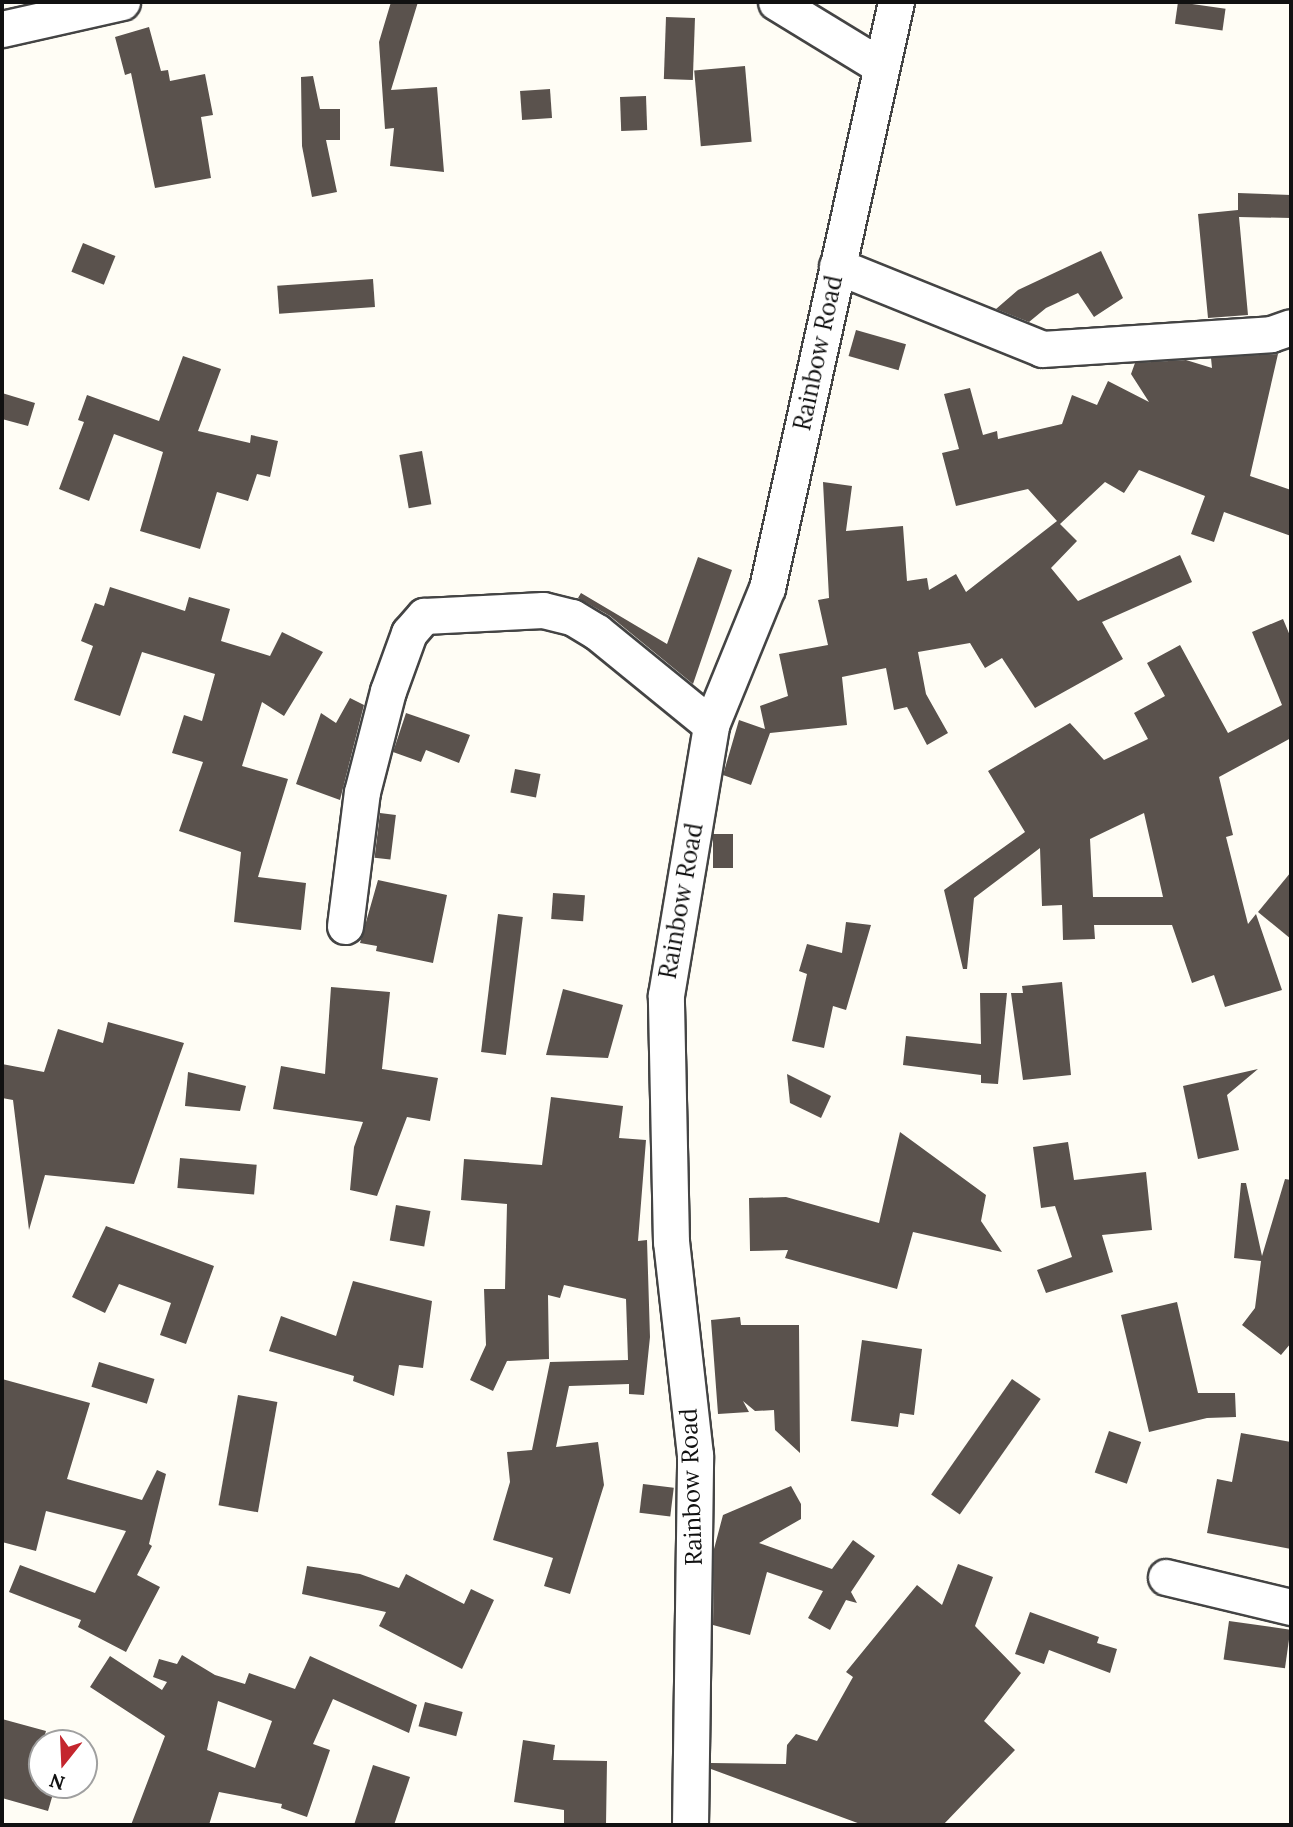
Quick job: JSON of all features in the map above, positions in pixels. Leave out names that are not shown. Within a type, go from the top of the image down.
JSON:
[{"type":"street","points":[[2,29],[122,2]]},
{"type":"street","points":[[776,2],[881,66]]},
{"type":"street","name":"Rainbow Road","points":[[691,1825],[695,1455],[671,1242],[666,995],[711,725],[766,588],[896,2]]},
{"type":"street","points":[[837,266],[1042,349],[1271,334],[1291,327]]},
{"type":"street","points":[[345,926],[362,792],[387,691],[409,633],[424,616],[542,610],[572,617],[597,632],[711,725]]},
{"type":"street","points":[[1166,1577],[1291,1607]]},
{"type":"building","points":[[391,2],[418,2],[391,90],[437,87],[444,172],[390,166],[394,128],[385,129],[379,42]]},
{"type":"building","points":[[1178,2],[1226,9],[1222,30],[1175,24]]},
{"type":"building","points":[[666,17],[695,18],[693,80],[664,79]]},
{"type":"building","points":[[149,27],[161,71],[168,70],[170,81],[205,74],[213,115],[201,117],[211,178],[155,188],[131,73],[125,75],[115,37]]},
{"type":"building","points":[[745,66],[752,142],[701,146],[694,70]]},
{"type":"building","points":[[313,76],[320,109],[340,109],[340,140],[326,140],[337,192],[312,197],[302,146],[301,77]]},
{"type":"building","points":[[550,89],[552,118],[522,120],[520,91]]},
{"type":"building","points":[[646,96],[647,130],[621,131],[620,97]]},
{"type":"building","points":[[1238,193],[1291,195],[1291,218],[1239,217],[1248,315],[1208,318],[1198,214],[1238,210]]},
{"type":"building","points":[[83,243],[115,256],[104,285],[71,272]]},
{"type":"building","points":[[1101,251],[1123,298],[1094,317],[1078,293],[1046,308],[1029,322],[996,309],[1018,290]]},
{"type":"building","points":[[373,279],[375,307],[279,314],[277,286]]},
{"type":"building","points":[[856,330],[906,344],[899,370],[849,356]]},
{"type":"building","points":[[1278,354],[1250,476],[1291,490],[1291,536],[1224,512],[1214,542],[1191,534],[1205,496],[1139,470],[1124,493],[1105,482],[1060,524],[1077,541],[1051,568],[1078,601],[1180,555],[1192,582],[1102,622],[1123,659],[1035,708],[1002,658],[985,668],[970,643],[918,652],[926,694],[948,733],[927,745],[907,707],[894,710],[886,668],[842,677],[847,725],[770,733],[751,785],[723,775],[739,720],[765,729],[760,706],[788,696],[779,654],[828,645],[818,600],[829,598],[823,482],[852,486],[846,531],[903,526],[907,581],[927,578],[929,590],[956,574],[966,592],[1057,521],[1028,489],[956,506],[942,453],[959,449],[944,394],[970,388],[983,435],[997,431],[998,439],[1062,424],[1072,395],[1097,405],[1108,381],[1149,402],[1131,374],[1135,363],[1186,360],[1212,368],[1211,358]]},
{"type":"building","points":[[183,356],[221,369],[198,431],[250,443],[251,435],[278,441],[270,477],[257,474],[248,501],[217,492],[200,549],[140,531],[163,452],[114,434],[89,501],[59,489],[84,422],[78,420],[87,395],[159,421]]},
{"type":"building","points":[[2,393],[35,403],[28,426],[2,419]]},
{"type":"building","points":[[422,451],[431,504],[409,508],[399,455]]},
{"type":"building","points":[[698,557],[732,570],[693,684],[610,616],[578,598],[581,593],[667,644]]},
{"type":"building","points":[[110,587],[185,611],[189,597],[230,609],[221,641],[270,656],[282,632],[323,652],[284,716],[262,702],[242,766],[288,779],[258,877],[306,883],[301,930],[234,922],[241,852],[179,831],[203,762],[172,753],[184,715],[202,721],[215,674],[142,652],[120,716],[74,700],[93,646],[81,641],[95,603],[104,606]]},
{"type":"building","points":[[1283,619],[1291,638],[1291,738],[1219,777],[1233,835],[1226,837],[1248,924],[1256,914],[1282,990],[1225,1007],[1214,975],[1192,983],[1172,925],[1094,925],[1095,939],[1063,940],[1062,905],[1042,906],[1040,848],[974,898],[967,969],[963,969],[944,890],[1025,832],[988,771],[1070,723],[1104,760],[1148,739],[1134,713],[1165,696],[1147,663],[1180,645],[1228,733],[1282,705],[1252,632]],"holes":[[[1144,813],[1163,897],[1093,897],[1090,839]]]},
{"type":"building","points":[[350,698],[364,705],[340,800],[296,784],[321,713],[336,723]]},
{"type":"building","points":[[406,713],[470,735],[459,763],[426,750],[421,762],[393,752]]},
{"type":"building","points":[[515,769],[541,774],[536,798],[510,793]]},
{"type":"building","points":[[380,813],[396,815],[390,860],[375,858]]},
{"type":"building","points":[[713,834],[733,834],[733,868],[713,868]]},
{"type":"building","points":[[1291,872],[1291,939],[1258,912]]},
{"type":"building","points":[[378,880],[447,895],[433,963],[376,951],[377,946],[360,943]]},
{"type":"building","points":[[553,893],[585,895],[583,921],[551,919]]},
{"type":"building","points":[[498,914],[523,917],[506,1055],[481,1052]]},
{"type":"building","points":[[846,922],[871,925],[846,1010],[833,1006],[824,1048],[792,1041],[807,974],[799,971],[807,944],[842,953]]},
{"type":"building","points":[[1062,982],[1071,1075],[1023,1080],[1011,993],[1023,993],[1022,986]]},
{"type":"building","points":[[331,987],[390,992],[382,1069],[438,1078],[430,1121],[407,1117],[377,1196],[350,1190],[354,1147],[363,1122],[273,1109],[281,1066],[325,1074]]},
{"type":"building","points":[[563,989],[623,1005],[608,1058],[546,1055]]},
{"type":"building","points":[[980,993],[1007,993],[998,1084],[981,1083],[981,1075],[903,1065],[906,1036],[981,1044]]},
{"type":"building","points":[[108,1022],[184,1043],[134,1184],[45,1175],[29,1230],[13,1100],[2,1098],[2,1064],[44,1072],[58,1029],[103,1043]]},
{"type":"building","points":[[1258,1069],[1227,1095],[1239,1150],[1198,1159],[1183,1086]]},
{"type":"building","points":[[188,1072],[246,1086],[240,1111],[185,1106]]},
{"type":"building","points":[[787,1074],[831,1096],[821,1118],[790,1103]]},
{"type":"building","points":[[551,1097],[623,1106],[619,1138],[646,1140],[638,1241],[647,1240],[650,1337],[644,1395],[629,1394],[629,1384],[569,1386],[556,1447],[598,1442],[604,1485],[570,1594],[544,1586],[553,1558],[493,1540],[510,1482],[507,1452],[532,1450],[550,1362],[628,1360],[626,1299],[564,1285],[560,1298],[548,1295],[549,1359],[507,1361],[493,1391],[470,1380],[486,1345],[484,1289],[505,1289],[507,1204],[461,1200],[464,1159],[542,1165]]},
{"type":"building","points":[[900,1132],[986,1195],[981,1221],[1002,1252],[913,1232],[897,1289],[785,1258],[788,1250],[750,1251],[749,1198],[786,1197],[879,1223]]},
{"type":"building","points":[[1068,1142],[1074,1180],[1146,1172],[1152,1230],[1102,1235],[1113,1272],[1046,1293],[1037,1270],[1072,1257],[1055,1206],[1041,1208],[1033,1147]]},
{"type":"building","points":[[180,1158],[257,1165],[254,1195],[177,1188]]},
{"type":"building","points":[[1285,1179],[1291,1180],[1291,1343],[1281,1355],[1242,1325],[1255,1308],[1261,1261],[1234,1258],[1241,1183],[1246,1183],[1262,1256]]},
{"type":"building","points":[[396,1205],[430,1211],[424,1247],[390,1240]]},
{"type":"building","points":[[106,1226],[214,1266],[186,1344],[160,1335],[171,1303],[119,1284],[105,1313],[72,1297]]},
{"type":"building","points":[[353,1281],[432,1301],[423,1368],[399,1365],[394,1396],[353,1381],[354,1376],[269,1351],[281,1316],[336,1336]]},
{"type":"building","points":[[1177,1302],[1198,1393],[1235,1393],[1236,1417],[1207,1418],[1149,1432],[1121,1315]]},
{"type":"building","points":[[740,1317],[741,1325],[799,1325],[800,1453],[775,1430],[774,1410],[755,1411],[743,1401],[749,1412],[718,1414],[711,1320]]},
{"type":"building","points":[[862,1340],[922,1349],[914,1415],[900,1413],[898,1427],[851,1421]]},
{"type":"building","points":[[99,1362],[154,1379],[147,1404],[91,1387]]},
{"type":"building","points":[[2,1379],[90,1403],[67,1479],[142,1500],[157,1470],[166,1474],[149,1544],[152,1546],[137,1575],[160,1587],[126,1652],[78,1627],[81,1620],[9,1592],[20,1565],[95,1593],[126,1531],[46,1511],[36,1551],[2,1542]]},
{"type":"building","points":[[1012,1379],[1041,1399],[960,1515],[931,1495]]},
{"type":"building","points":[[238,1395],[277,1402],[258,1512],[219,1505]]},
{"type":"building","points":[[1109,1431],[1141,1442],[1127,1484],[1095,1473]]},
{"type":"building","points":[[1241,1433],[1291,1442],[1291,1549],[1207,1533],[1217,1479],[1232,1482]]},
{"type":"building","points":[[643,1484],[674,1488],[670,1517],[639,1513]]},
{"type":"building","points":[[791,1486],[801,1504],[801,1519],[759,1543],[832,1569],[853,1540],[875,1556],[851,1592],[857,1603],[846,1600],[830,1630],[808,1618],[823,1591],[767,1572],[750,1635],[713,1625],[714,1549],[723,1515]]},
{"type":"building","points":[[958,1564],[993,1577],[975,1626],[1021,1673],[984,1721],[1015,1750],[943,1825],[863,1825],[711,1769],[711,1763],[786,1764],[787,1745],[796,1734],[817,1741],[853,1677],[846,1672],[917,1585],[942,1605]]},
{"type":"building","points":[[307,1566],[360,1574],[399,1588],[406,1574],[464,1604],[471,1589],[494,1600],[462,1669],[379,1626],[386,1612],[302,1594]]},
{"type":"building","points":[[1030,1612],[1099,1637],[1097,1643],[1117,1649],[1110,1673],[1049,1650],[1044,1664],[1015,1654]]},
{"type":"building","points":[[1229,1621],[1290,1630],[1285,1668],[1224,1660]]},
{"type":"building","points":[[182,1655],[215,1675],[245,1684],[249,1673],[295,1689],[310,1656],[417,1705],[409,1733],[333,1699],[313,1744],[330,1750],[307,1817],[281,1808],[282,1804],[219,1792],[209,1825],[131,1825],[165,1736],[90,1687],[110,1656],[162,1690],[167,1682],[153,1677],[159,1659],[177,1664]],"holes":[[[218,1701],[272,1721],[255,1768],[207,1750]]]},
{"type":"building","points":[[425,1702],[463,1712],[456,1736],[419,1726]]},
{"type":"building","points":[[2,1719],[39,1729],[28,1729],[28,1799],[52,1799],[48,1811],[2,1798]]},
{"type":"building","points":[[523,1740],[555,1745],[553,1760],[607,1761],[606,1825],[564,1825],[564,1810],[514,1802]]},
{"type":"building","points":[[373,1765],[410,1777],[394,1825],[354,1825]]}]
